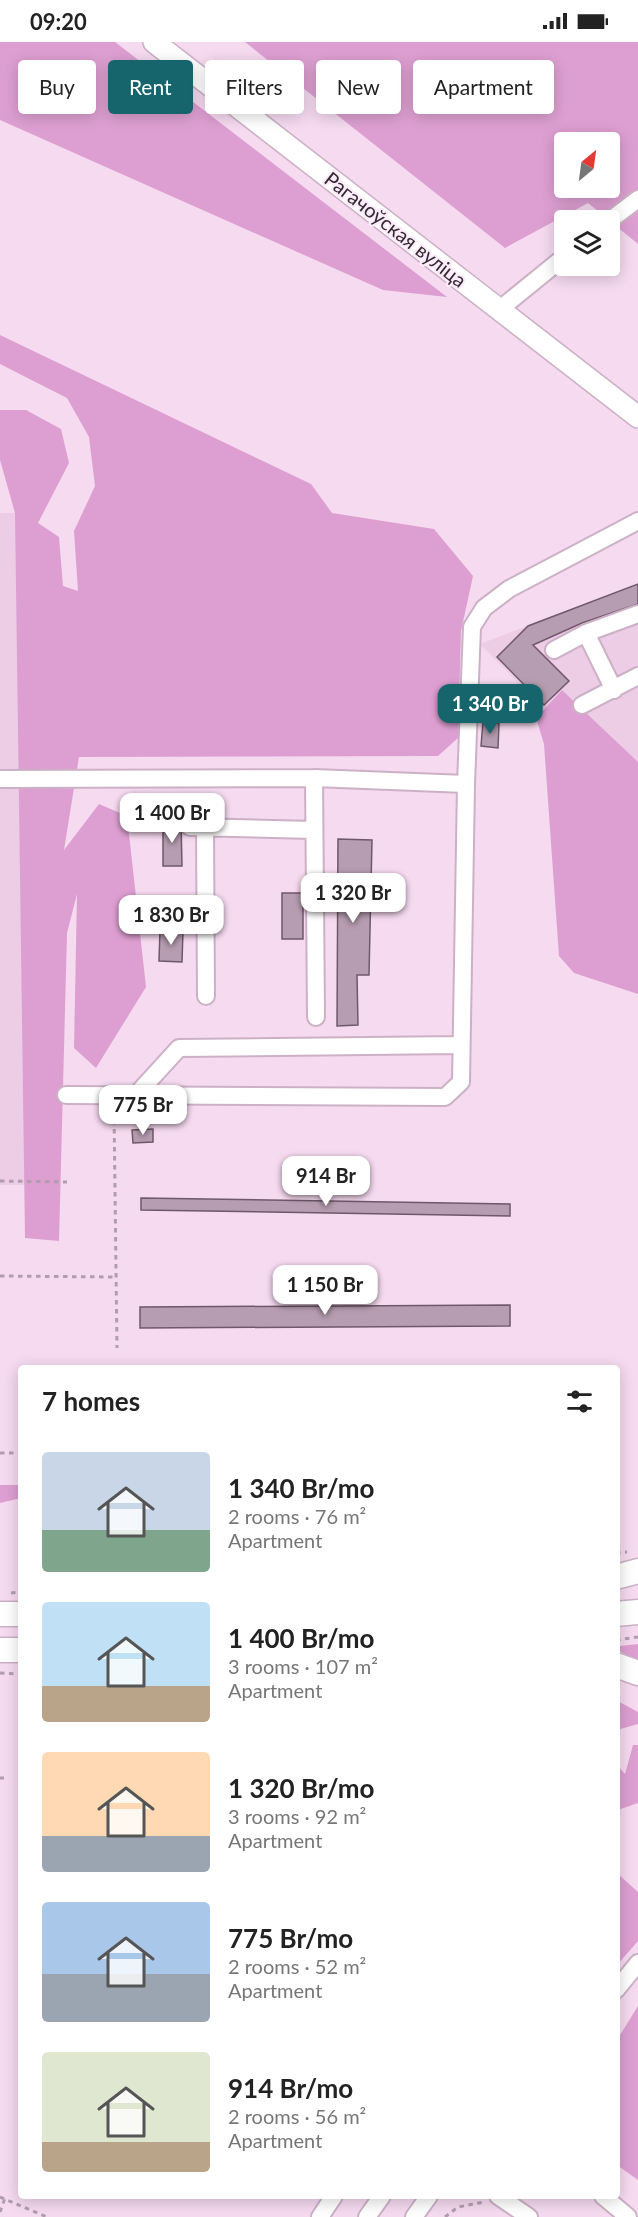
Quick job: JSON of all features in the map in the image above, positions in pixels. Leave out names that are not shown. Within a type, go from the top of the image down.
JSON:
[{"type":"highway","points":[[620,1576],[638,1571]]},
{"type":"highway","points":[[620,1583],[638,1581]]},
{"type":"highway","points":[[620,1614],[638,1612]]},
{"type":"highway","points":[[0,1614],[18,1614]]},
{"type":"highway","points":[[0,1650],[18,1650]]},
{"type":"highway","points":[[620,1666],[638,1673]]},
{"type":"main road","name":"Рагачоўская вуліца","points":[[154,42],[638,417]]},
{"type":"street","points":[[620,213],[638,199]]},
{"type":"street","points":[[500,309],[554,265]]},
{"type":"street","points":[[66,1095],[445,1097],[461,1082],[459,1045],[472,627],[484,608],[509,589],[638,520]]},
{"type":"street","points":[[554,650],[586,633],[638,614]]},
{"type":"street","points":[[586,633],[614,690]]},
{"type":"street","points":[[582,705],[638,676]]},
{"type":"street","points":[[0,779],[314,778],[466,784]]},
{"type":"street","points":[[314,778],[316,800],[313,830],[316,1017]]},
{"type":"street","points":[[206,996],[198,827],[313,830]]},
{"type":"street","points":[[137,1094],[179,1048],[459,1045]]},
{"type":"street","points":[[620,1985],[638,1964]]},
{"type":"street","points":[[320,2217],[332,2199]]},
{"type":"street","points":[[367,2217],[380,2199]]},
{"type":"street","points":[[414,2217],[427,2199]]},
{"type":"street","points":[[493,2199],[529,2217]]},
{"type":"street","points":[[607,2199],[628,2217]]},
{"type":"path","points":[[114,1094],[114,1277],[117,1348]]},
{"type":"path","points":[[0,1181],[67,1182]]},
{"type":"path","points":[[0,1276],[114,1277]]},
{"type":"path","points":[[0,1453],[18,1453]]},
{"type":"path","points":[[620,1639],[638,1637]]},
{"type":"path","points":[[0,1673],[18,1674]]},
{"type":"path","points":[[0,2197],[47,2217]]},
{"type":"path","points":[[0,2212],[5,2198]]},
{"type":"path","points":[[445,2217],[458,2207],[493,2199]]},
{"type":"shaded area","points":[[0,42],[115,42],[138,60],[108,60],[108,114],[193,114],[193,102],[205,111],[205,114],[209,114],[447,297],[383,290],[0,120]]},
{"type":"shaded area","points":[[245,42],[638,42],[638,244],[620,229],[620,210],[597,210],[588,203],[575,210],[554,210],[554,221],[505,248],[336,114],[401,114],[401,60],[316,60],[316,98],[304,89],[304,60],[268,60]]},
{"type":"shaded area","points":[[0,335],[311,484],[332,513],[434,529],[473,576],[461,631],[458,738],[438,756],[79,757],[64,850],[99,804],[127,816],[146,987],[96,1068],[74,1048],[77,894],[67,933],[59,1241],[25,1238],[15,513],[0,460],[0,410],[26,410],[61,429],[69,463],[38,523],[59,537],[63,586],[78,591],[74,531],[95,486],[89,437],[67,398],[0,364]]},
{"type":"shaded area","points":[[0,513],[16,513],[26,1185],[0,1185]]},
{"type":"shaded area","points":[[638,584],[638,762],[562,690],[544,709],[480,644]]},
{"type":"shaded area","points":[[562,690],[638,762],[638,994],[574,973],[559,956],[544,744],[536,718]]},
{"type":"shaded area","points":[[0,1485],[18,1485],[18,1499],[0,1503]]},
{"type":"shaded area","points":[[638,1644],[638,1660],[620,1651],[620,1646]]},
{"type":"shaded area","points":[[620,1702],[638,1712],[638,1724],[620,1729]]},
{"type":"shaded area","points":[[633,1745],[638,1745],[638,1803],[620,1809],[620,1768],[625,1774]]},
{"type":"shaded area","points":[[620,1876],[638,1892],[638,1941],[620,1962]]},
{"type":"shaded area","points":[[638,2006],[638,2180],[620,2167],[620,2035]]},
{"type":"building","points":[[638,584],[638,604],[582,623],[533,645],[569,681],[544,705],[497,657],[528,626]]},
{"type":"building","points":[[483,722],[499,723],[498,748],[481,746]]},
{"type":"building","points":[[163,822],[181,822],[182,866],[163,866]]},
{"type":"building","points":[[338,839],[372,840],[369,975],[357,975],[358,1025],[337,1026]]},
{"type":"building","points":[[282,893],[303,893],[303,939],[282,939]]},
{"type":"building","points":[[160,930],[183,931],[182,962],[159,961]]},
{"type":"building","points":[[153,1129],[153,1142],[133,1143],[132,1130]]},
{"type":"building","points":[[141,1198],[510,1204],[510,1216],[141,1210]]},
{"type":"building","points":[[510,1305],[510,1326],[140,1328],[140,1307]]}]
